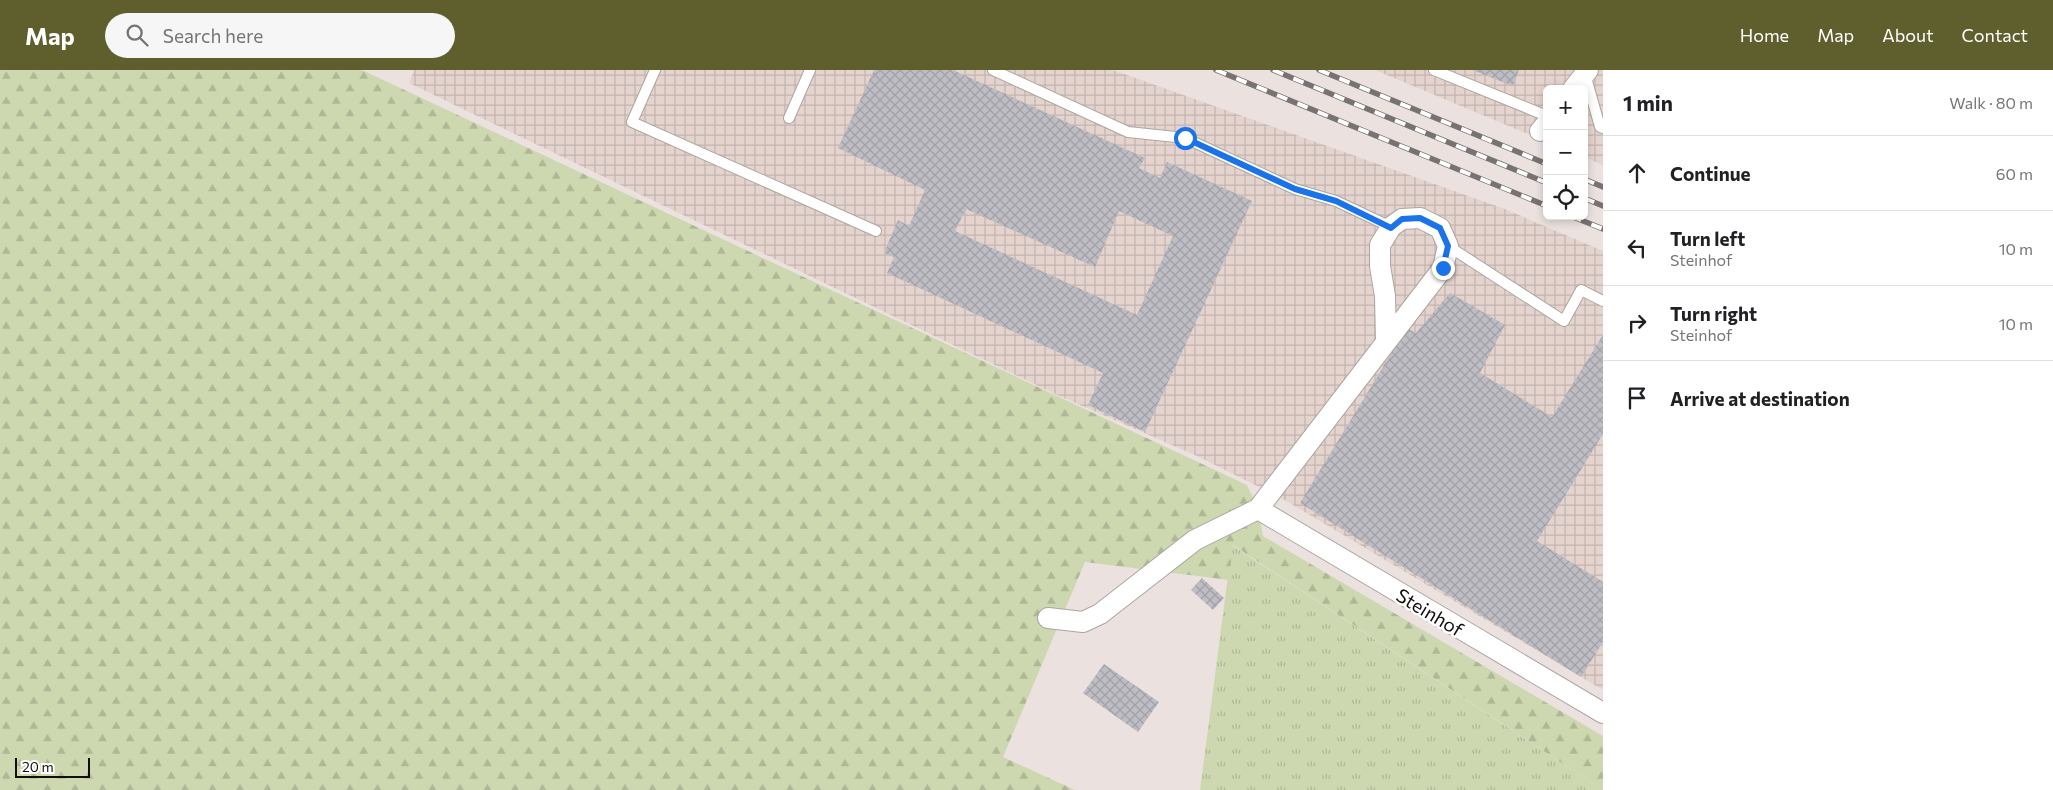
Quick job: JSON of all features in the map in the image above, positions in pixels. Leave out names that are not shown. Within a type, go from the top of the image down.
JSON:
[{"type":"street","points":[[1048,618],[1083,622],[1100,614],[1195,540],[1258,510],[1443,268],[1448,246],[1440,228],[1420,218],[1402,219],[1391,228],[1380,245],[1380,266],[1386,296],[1386,342]]},
{"type":"street","name":"Steinhof","points":[[1258,510],[1603,713]]},
{"type":"lane","points":[[655,70],[632,122],[876,231]]},
{"type":"lane","points":[[789,118],[810,70]]},
{"type":"lane","points":[[993,70],[1128,132],[1185,138],[1295,189],[1336,201],[1391,228]]},
{"type":"lane","points":[[1434,70],[1543,122]]},
{"type":"lane","points":[[1582,78],[1600,127],[1603,128]]},
{"type":"lane","points":[[1448,246],[1564,321],[1581,290],[1603,302]]},
{"type":"shaded area","points":[[414,70],[1113,70],[1505,209],[1603,251],[1603,690],[1283,499],[1197,456],[1057,395],[409,83]]},
{"type":"shaded area","points":[[1375,70],[1603,70],[1603,165],[1588,159],[1588,85],[1543,85],[1543,140]]},
{"type":"green space","points":[[0,70],[362,70],[1247,485],[1258,509],[1263,536],[1603,736],[1603,790],[1595,790],[1595,785],[1233,545],[1229,580],[1085,562],[1003,757],[1075,790],[0,790]]},
{"type":"green space","points":[[1232,545],[1595,785],[1595,790],[1200,790]]},
{"type":"building","points":[[874,70],[953,70],[1145,158],[1139,168],[1160,178],[1167,162],[1252,201],[1145,432],[1088,405],[1103,373],[887,273],[894,257],[884,253],[898,220],[909,226],[925,190],[838,148]],"holes":[[[966,209],[1095,267],[1119,211],[1173,236],[1137,315],[955,231]]]},
{"type":"building","points":[[1472,70],[1519,70],[1513,86]]},
{"type":"building","points":[[1450,293],[1505,325],[1480,373],[1552,417],[1603,335],[1603,434],[1537,541],[1603,582],[1603,642],[1581,677],[1300,503],[1407,328],[1416,333]]},
{"type":"building","points":[[1202,578],[1224,598],[1213,610],[1191,590]]},
{"type":"building","points":[[1104,664],[1159,702],[1138,732],[1083,693]]},
{"type":"railway","points":[[1216,70],[1543,204]]},
{"type":"railway","points":[[1273,70],[1543,181]]},
{"type":"railway","points":[[1319,70],[1543,162]]},
{"type":"railway","points":[[1588,181],[1603,187]]},
{"type":"railway","points":[[1588,200],[1603,206]]},
{"type":"railway","points":[[1581,220],[1603,229]]},
{"type":"route","points":[[1185,138],[1295,189],[1354,208],[1391,228],[1402,219],[1420,218],[1440,228],[1448,246],[1443,268]]}]
